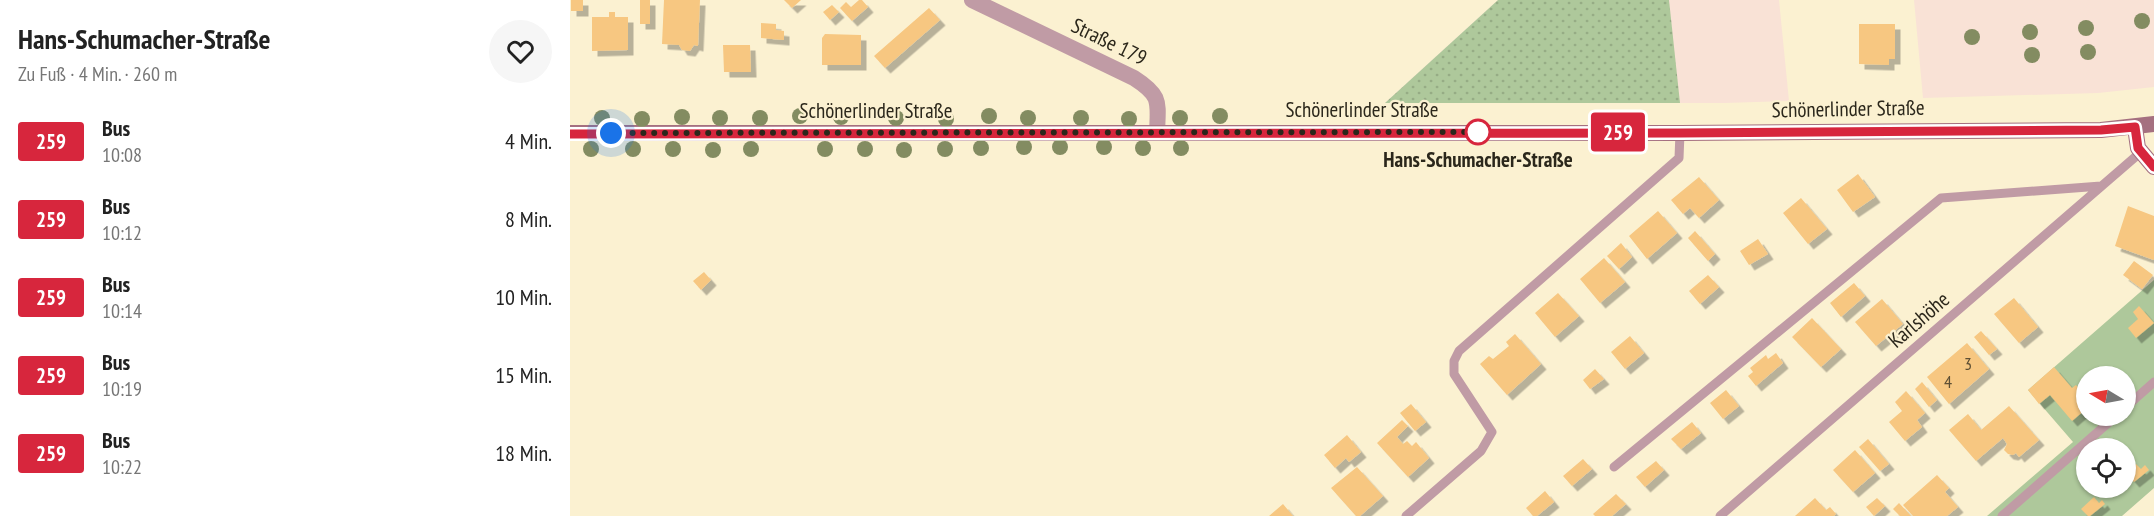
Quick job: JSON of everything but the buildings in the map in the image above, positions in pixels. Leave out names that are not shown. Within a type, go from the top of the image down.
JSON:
[{"type":"main road","name":"Schönerlinder Straße","points":[[570,134],[1680,133],[2101,130],[2154,124]]},
{"type":"main road","points":[[2135,127],[2136,140],[2141,152],[2154,167]]},
{"type":"street","name":"Straße 179","points":[[972,0],[1134,78],[1150,88],[1158,100],[1157,133]]},
{"type":"lane","points":[[1406,516],[1481,451],[1492,432],[1454,374],[1454,361],[1459,351],[1679,158],[1680,133]]},
{"type":"lane","name":"Karlshöhe","points":[[1720,516],[2141,152]]},
{"type":"lane","points":[[1614,467],[1941,198],[2101,186]]},
{"type":"lane","points":[[2136,398],[2154,382]]},
{"type":"lane","points":[[2002,516],[2105,426]]},
{"type":"shaded area","points":[[1498,0],[1779,0],[1789,101],[1385,103]]},
{"type":"shaded area","points":[[1914,0],[2154,0],[2154,87],[2098,93],[1923,98]]},
{"type":"green space","points":[[1498,0],[1669,0],[1680,103],[1385,103]]},
{"type":"green space","points":[[2154,280],[2154,488],[2122,516],[1987,516],[2073,442],[2028,390]]},
{"type":"bus line","name":"259","points":[[570,134],[1680,133],[2101,130],[2135,127],[2138,148],[2154,167]]},
{"type":"place","name":"Hans-Schumacher-Straße","points":[[1478,132]]},
{"type":"route","points":[[611,133],[1478,132]]}]
